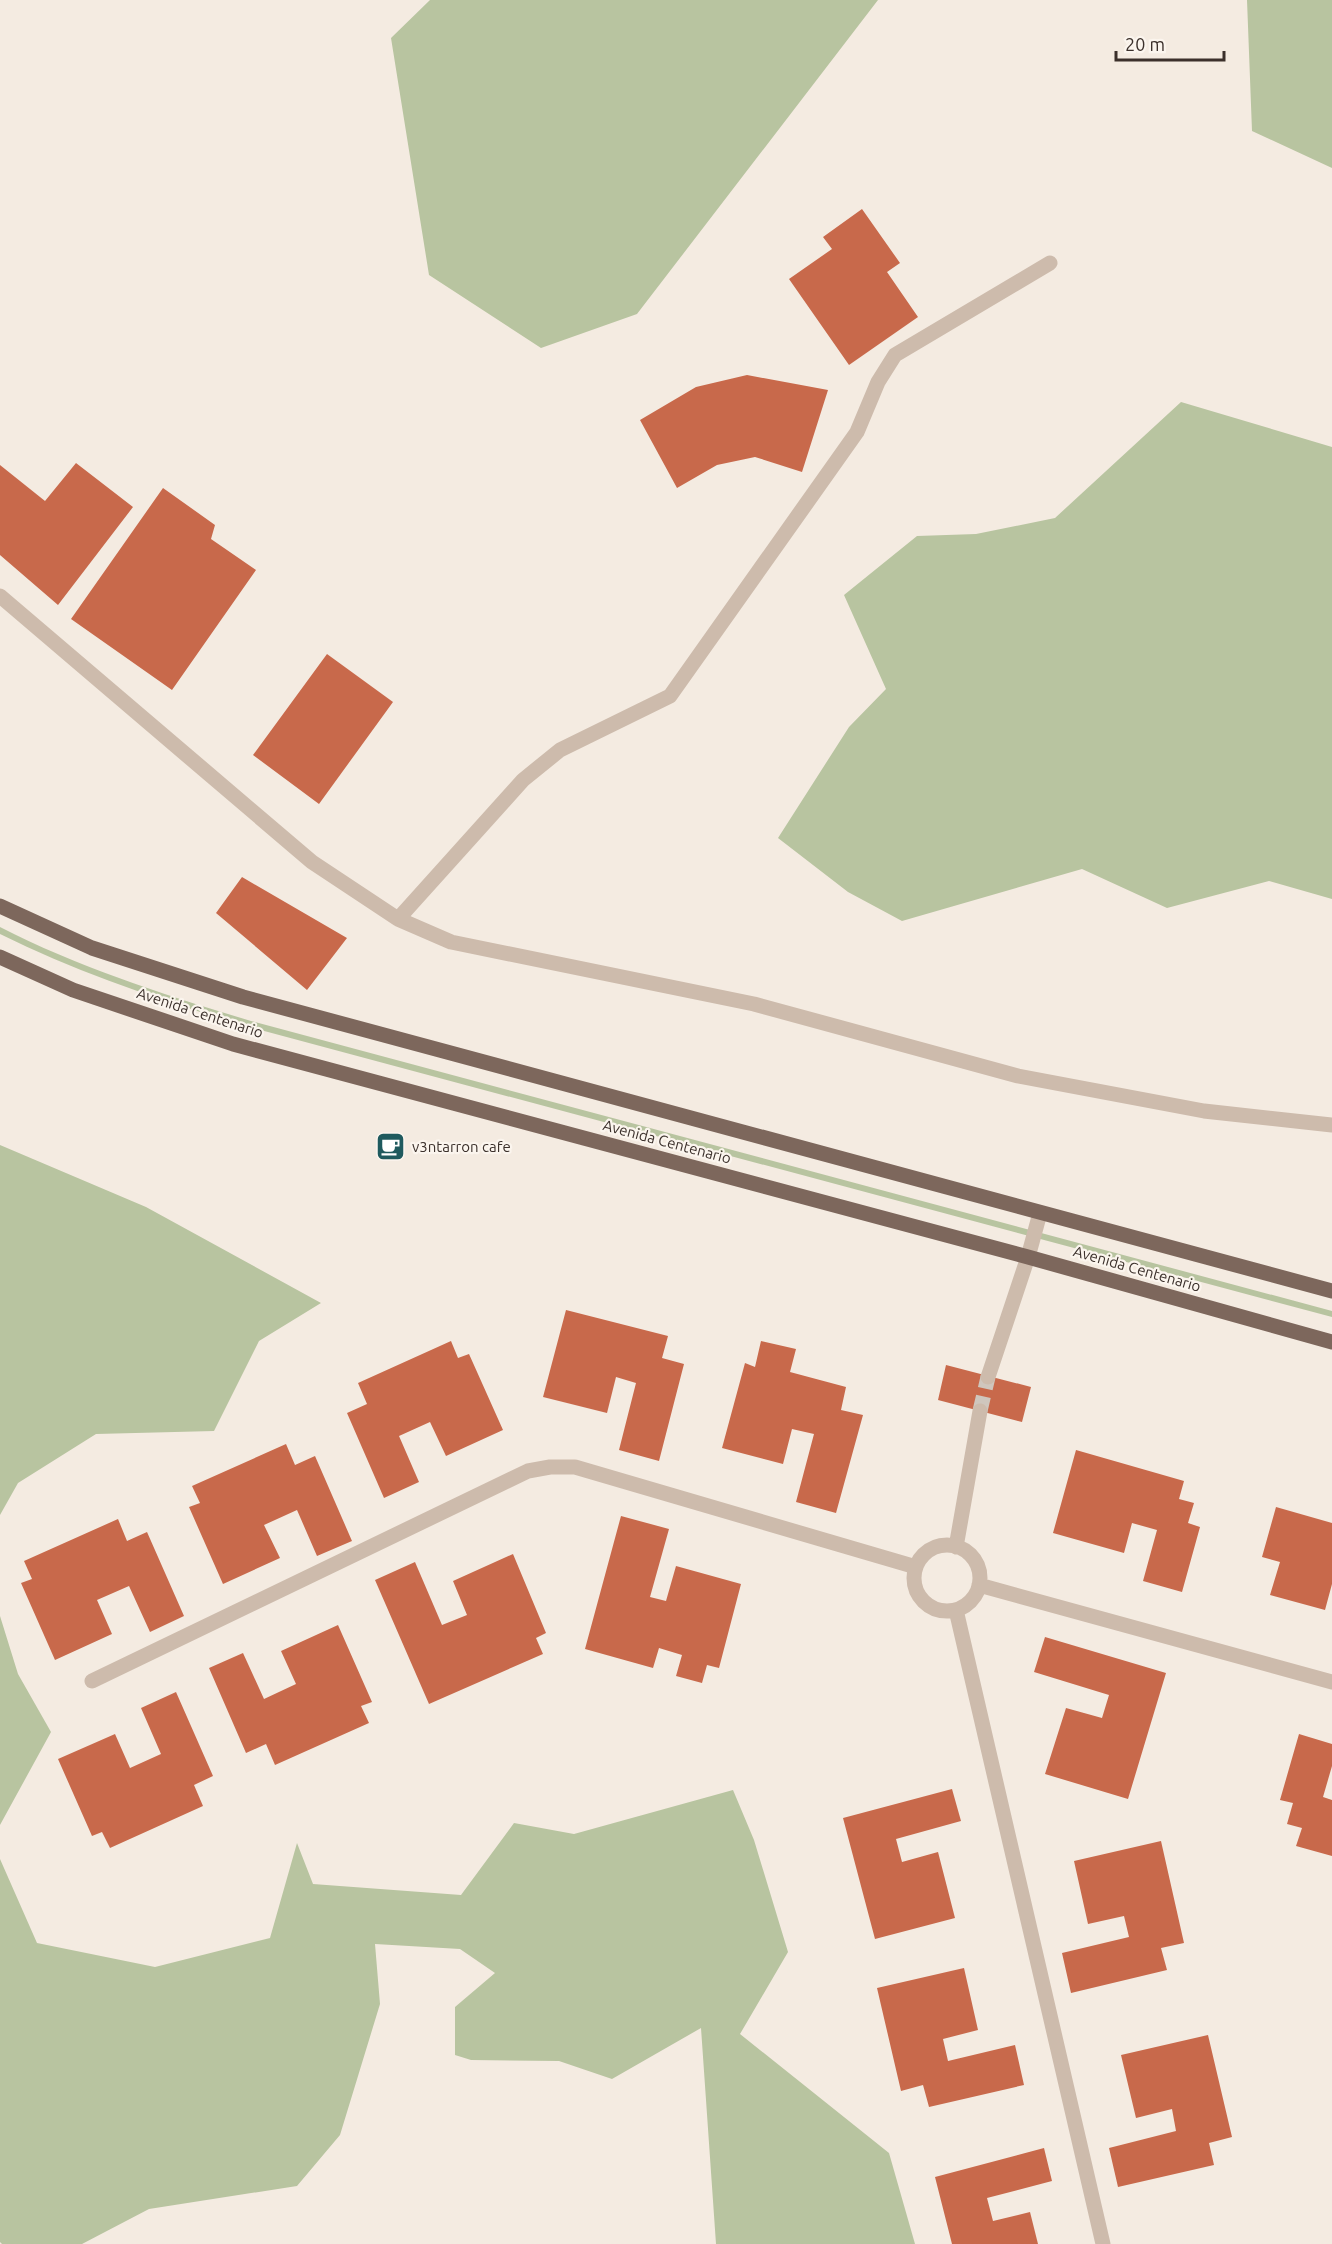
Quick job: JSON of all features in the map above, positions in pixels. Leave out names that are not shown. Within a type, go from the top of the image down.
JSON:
[{"type":"main road","points":[[0,906],[92,948],[243,996],[1332,1292]]},
{"type":"main road","name":"Avenida Centenario","points":[[0,957],[73,990],[233,1044],[1028,1257],[1332,1342]]},
{"type":"street","points":[[398,919],[523,780],[560,750],[670,696],[857,432],[878,382],[895,355],[1050,263]]},
{"type":"street","points":[[0,596],[312,862],[398,919],[451,942],[754,1004],[1018,1076],[1204,1111],[1332,1125]]},
{"type":"street","points":[[988,1377],[1028,1257],[1040,1213]]},
{"type":"street","points":[[956,1547],[980,1411]]},
{"type":"street","points":[[92,1681],[528,1471],[550,1467],[575,1467],[916,1567]]},
{"type":"street","points":[[938,1546],[956,1547],[974,1559],[978,1569],[979,1585],[964,1606],[956,1610],[937,1610],[922,1600],[914,1581],[916,1567],[921,1558],[938,1546]]},
{"type":"street","points":[[979,1585],[1332,1682]]},
{"type":"street","points":[[956,1610],[1103,2244]]},
{"type":"green space","points":[[430,0],[878,0],[637,314],[541,348],[429,275],[391,38]]},
{"type":"green space","points":[[1247,0],[1332,0],[1332,168],[1252,131]]},
{"type":"green space","points":[[1181,402],[1332,447],[1332,899],[1269,881],[1167,908],[1082,869],[902,921],[848,892],[778,838],[849,727],[886,689],[844,595],[917,536],[976,534],[1055,518]]},
{"type":"green space","points":[[0,927],[92,968],[155,991],[251,1021],[1332,1311],[1332,1317],[249,1027],[154,997],[61,962],[0,934]]},
{"type":"green space","points":[[0,1145],[146,1207],[321,1303],[259,1341],[214,1431],[96,1434],[18,1483],[0,1515]]},
{"type":"green space","points":[[0,1616],[18,1674],[51,1732],[0,1825]]},
{"type":"green space","points":[[733,1790],[754,1840],[788,1952],[740,2034],[889,2153],[915,2244],[716,2244],[701,2028],[612,2079],[559,2061],[471,2060],[455,2055],[455,2007],[495,1973],[460,1949],[375,1944],[380,2004],[340,2135],[297,2186],[149,2209],[82,2244],[2,2244],[0,2242],[0,1859],[37,1943],[155,1967],[270,1938],[297,1843],[313,1884],[461,1895],[514,1823],[574,1834]]},
{"type":"building","points":[[862,209],[900,263],[887,272],[918,317],[849,365],[789,279],[832,249],[823,237]]},
{"type":"building","points":[[747,375],[828,390],[802,472],[755,457],[717,465],[677,488],[640,420],[696,387]]},
{"type":"building","points":[[76,463],[133,507],[58,605],[0,555],[0,465],[45,501]]},
{"type":"building","points":[[163,488],[215,525],[211,539],[256,570],[172,690],[71,619]]},
{"type":"building","points":[[327,654],[393,702],[319,804],[253,755]]},
{"type":"building","points":[[242,877],[347,938],[307,990],[216,913]]},
{"type":"building","points":[[566,1310],[668,1336],[662,1358],[684,1364],[659,1461],[619,1450],[636,1383],[616,1377],[607,1413],[543,1397]]},
{"type":"building","points":[[451,1341],[458,1358],[469,1354],[503,1430],[446,1456],[430,1422],[399,1436],[419,1482],[384,1498],[347,1413],[367,1404],[358,1383]]},
{"type":"building","points":[[761,1341],[796,1349],[790,1372],[846,1387],[841,1410],[863,1415],[836,1513],[796,1502],[814,1434],[792,1429],[783,1464],[722,1448],[745,1363],[755,1367]]},
{"type":"building","points":[[946,1365],[1031,1387],[1022,1422],[938,1400]]},
{"type":"building","points":[[286,1444],[295,1465],[315,1456],[352,1541],[317,1556],[297,1510],[264,1525],[280,1558],[223,1584],[189,1507],[200,1503],[192,1486]]},
{"type":"building","points":[[1076,1450],[1184,1481],[1179,1499],[1194,1503],[1188,1523],[1200,1527],[1182,1592],[1143,1581],[1157,1530],[1132,1523],[1124,1553],[1053,1533]]},
{"type":"building","points":[[1276,1507],[1332,1523],[1332,1584],[1325,1610],[1270,1595],[1280,1562],[1262,1557]]},
{"type":"building","points":[[621,1516],[669,1529],[650,1597],[666,1601],[676,1566],[741,1584],[719,1668],[707,1665],[702,1683],[676,1676],[682,1655],[659,1648],[653,1668],[585,1649]]},
{"type":"building","points":[[118,1519],[127,1541],[147,1532],[184,1616],[150,1632],[129,1586],[97,1600],[112,1634],[55,1660],[21,1583],[32,1579],[24,1561]]},
{"type":"building","points":[[513,1554],[546,1633],[536,1638],[543,1654],[429,1704],[375,1580],[415,1562],[442,1625],[467,1615],[453,1581]]},
{"type":"building","points":[[338,1625],[372,1702],[361,1706],[369,1723],[275,1765],[266,1744],[246,1753],[209,1668],[243,1653],[264,1699],[296,1684],[281,1651]]},
{"type":"building","points":[[1045,1637],[1166,1673],[1128,1799],[1045,1774],[1066,1708],[1102,1718],[1109,1695],[1034,1672]]},
{"type":"building","points":[[176,1692],[213,1776],[194,1785],[203,1806],[110,1848],[102,1832],[92,1836],[58,1759],[115,1734],[130,1768],[161,1754],[141,1708]]},
{"type":"building","points":[[1299,1734],[1332,1744],[1332,1766],[1323,1797],[1332,1800],[1332,1856],[1296,1846],[1302,1828],[1287,1824],[1293,1803],[1280,1800]]},
{"type":"building","points":[[952,1789],[961,1821],[896,1839],[902,1862],[938,1852],[955,1918],[875,1939],[843,1818]]},
{"type":"building","points":[[1161,1841],[1184,1943],[1161,1948],[1167,1970],[1071,1993],[1062,1953],[1129,1937],[1124,1916],[1088,1924],[1074,1861]]},
{"type":"building","points":[[964,1968],[978,2030],[943,2039],[948,2061],[1015,2045],[1024,2085],[929,2107],[923,2085],[901,2091],[877,1988]]},
{"type":"building","points":[[1208,2035],[1232,2137],[1209,2143],[1214,2165],[1118,2187],[1109,2148],[1176,2131],[1172,2109],[1136,2118],[1121,2055]]},
{"type":"building","points":[[1044,2148],[1052,2181],[987,2198],[993,2221],[1030,2212],[1038,2244],[952,2244],[935,2177]]},
{"type":"tunnel","points":[[980,1411],[988,1377]]},
{"type":"place","name":"v3ntarron cafe","points":[[391,1147]]}]
